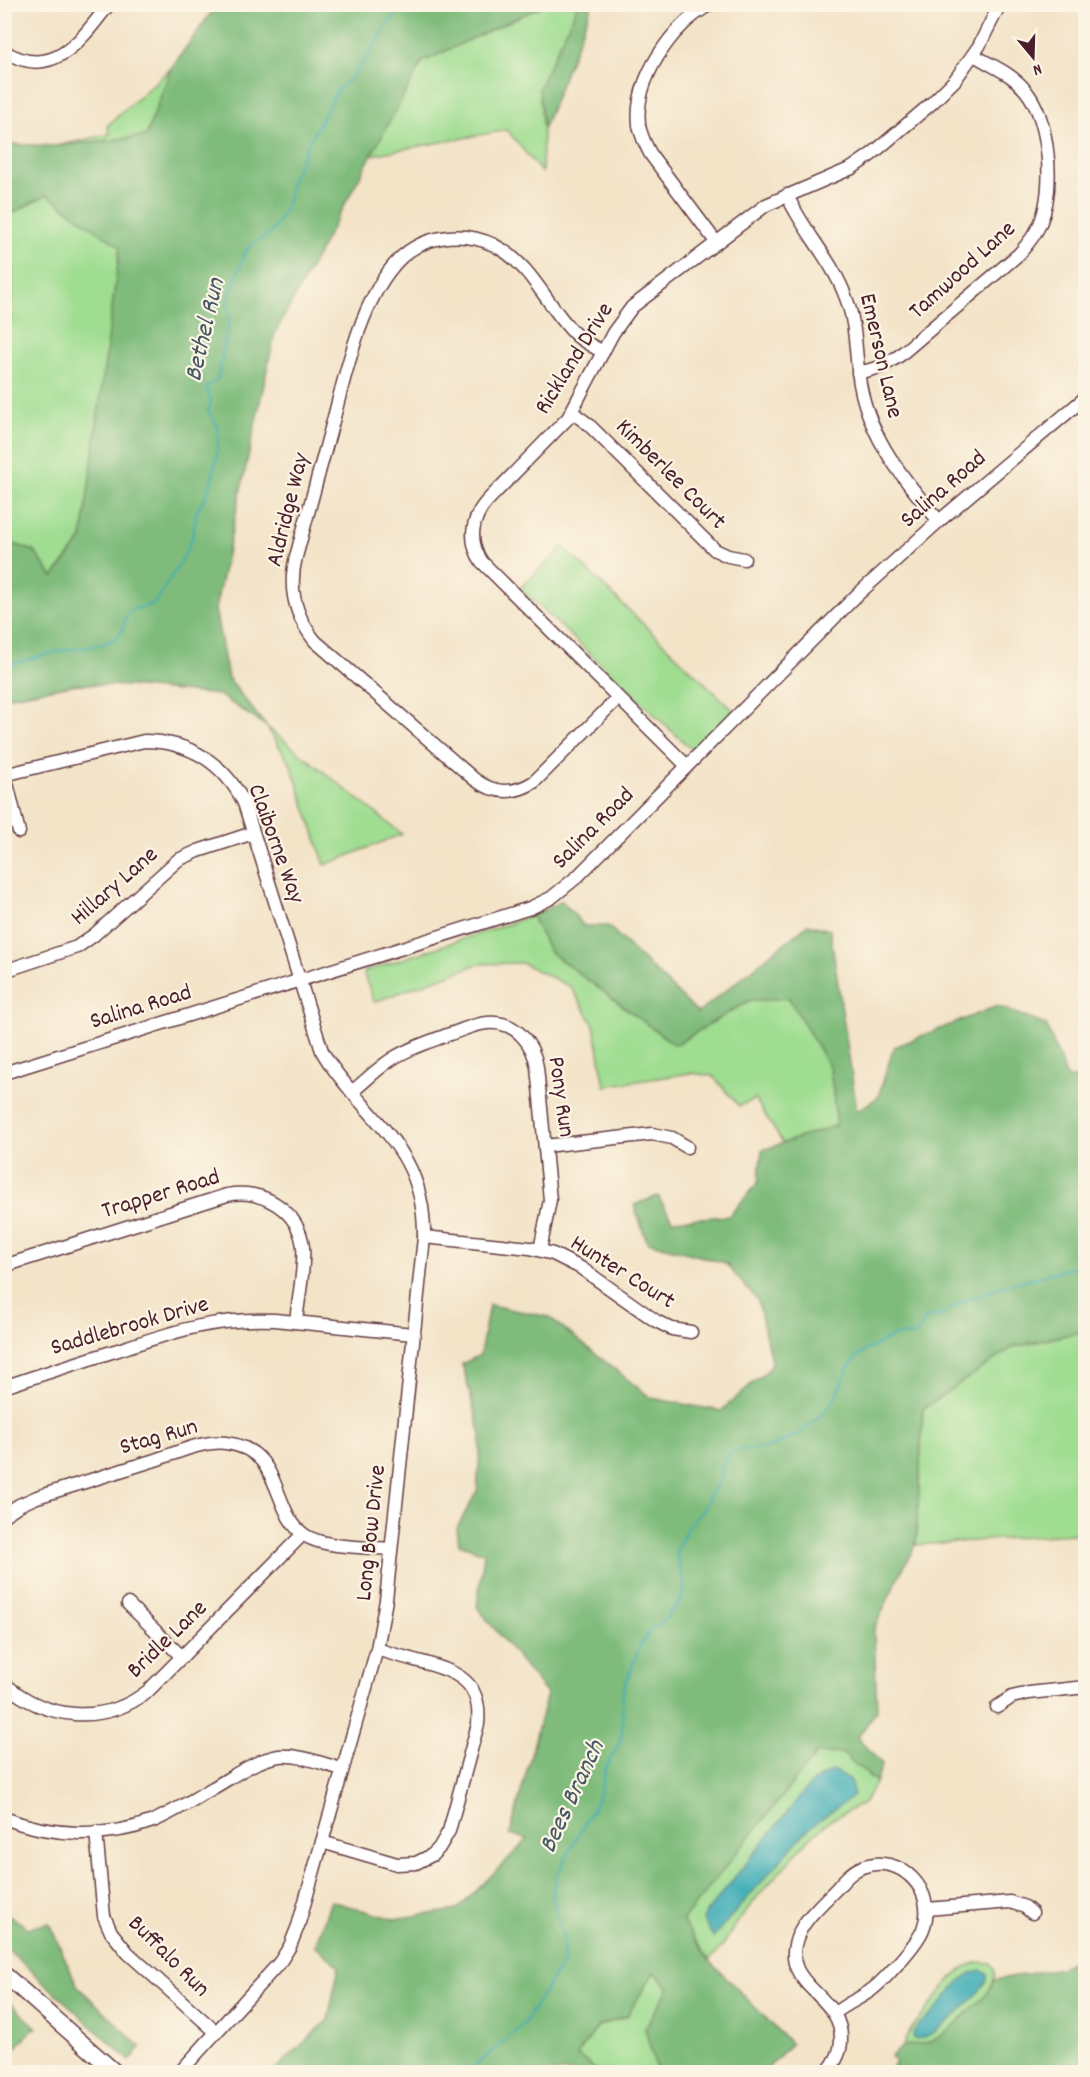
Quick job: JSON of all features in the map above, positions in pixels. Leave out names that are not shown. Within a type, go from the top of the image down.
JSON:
[{"type":"main road","points":[[4,1974],[115,2073]]},
{"type":"street","points":[[4,51],[27,62],[41,62],[65,53],[80,42],[110,4]]},
{"type":"street","points":[[711,4],[682,24],[663,49],[643,91],[639,116],[643,140],[654,160],[716,242]]},
{"type":"street","name":"Rickland Drive","points":[[686,765],[482,562],[474,544],[474,524],[481,509],[563,425],[617,326],[632,308],[762,208],[865,160],[940,95],[962,71],[974,55],[996,6]]},
{"type":"street","name":"Tamwood Lane","points":[[858,373],[881,367],[899,356],[1019,254],[1041,223],[1047,201],[1047,162],[1046,138],[1038,112],[1029,95],[1014,78],[974,55]]},
{"type":"street","name":"Emerson Lane","points":[[787,195],[795,212],[839,281],[847,300],[852,321],[858,373],[868,414],[885,451],[907,484],[939,521]]},
{"type":"street","name":"Aldridge Way","points":[[603,352],[575,334],[522,266],[509,254],[494,245],[472,238],[445,237],[424,243],[404,255],[380,285],[351,355],[296,557],[292,588],[300,617],[315,641],[474,779],[494,791],[517,790],[534,782],[618,698]]},
{"type":"street","name":"Salina Road","points":[[4,1073],[530,908],[551,898],[577,877],[856,596],[939,521],[1086,397]]},
{"type":"street","name":"Kimberlee Court","points":[[572,412],[588,424],[715,550],[744,559]]},
{"type":"street","name":"Claiborne Way","points":[[5,775],[131,743],[157,741],[170,743],[204,756],[220,769],[239,794],[248,814],[299,980]]},
{"type":"street","points":[[5,775],[19,832]]},
{"type":"street","name":"Hillary Lane","points":[[4,971],[77,947],[94,935],[178,860],[253,833]]},
{"type":"street","name":"Long Bow Drive","points":[[180,2073],[272,1972],[290,1946],[298,1926],[384,1618],[424,1237],[421,1196],[409,1164],[396,1144],[335,1072],[322,1051],[299,980]]},
{"type":"street","name":"Pony Run","points":[[352,1092],[390,1060],[406,1051],[486,1023],[501,1024],[517,1031],[533,1050],[537,1067],[550,1200],[540,1250]]},
{"type":"street","points":[[545,1146],[652,1134],[672,1138],[687,1147]]},
{"type":"street","name":"Trapper Road","points":[[4,1266],[227,1195],[250,1194],[265,1198],[281,1207],[300,1234],[303,1251],[296,1322]]},
{"type":"street","name":"Hunter Court","points":[[424,1237],[540,1250],[553,1254],[581,1268],[656,1321],[672,1329],[691,1332]]},
{"type":"street","name":"Saddlebrook Drive","points":[[4,1387],[194,1326],[222,1321],[253,1319],[413,1334]]},
{"type":"street","name":"Stag Run","points":[[4,1515],[37,1497],[197,1446],[226,1443],[252,1453],[264,1464],[290,1518],[303,1534]]},
{"type":"street","points":[[303,1534],[324,1543],[391,1549]]},
{"type":"street","name":"Bridle Lane","points":[[4,1683],[43,1708],[66,1714],[89,1715],[112,1710],[135,1700],[148,1691],[182,1658],[303,1534]]},
{"type":"street","points":[[128,1604],[182,1658]]},
{"type":"street","points":[[322,1842],[388,1862],[407,1864],[432,1855],[449,1831],[478,1724],[479,1706],[476,1698],[469,1684],[456,1673],[377,1649]]},
{"type":"street","points":[[997,1707],[1012,1696],[1086,1687]]},
{"type":"street","points":[[4,1818],[52,1831],[96,1832],[127,1828],[159,1818],[255,1764],[273,1758],[300,1757],[342,1769]]},
{"type":"street","name":"Buffalo Run","points":[[96,1832],[104,1916],[111,1932],[128,1953],[216,2032]]},
{"type":"street","points":[[827,2073],[840,2052],[841,2031],[835,2013],[808,1987],[798,1971],[795,1961],[799,1934],[807,1921],[849,1875],[872,1865],[896,1866],[910,1875],[921,1888],[927,1909],[923,1929],[913,1946],[876,1986],[835,2013]]},
{"type":"street","points":[[927,1909],[1010,1902],[1025,1907],[1032,1913]]},
{"type":"green space","points":[[228,4],[544,5],[422,62],[275,333],[215,609],[228,678],[266,726],[219,695],[129,686],[78,684],[5,697],[5,541],[34,551],[53,577],[82,539],[120,247],[47,195],[5,217],[5,144],[56,146],[146,136],[171,68],[210,14]]},
{"type":"green space","points":[[544,5],[575,5],[578,7],[539,88],[543,130],[542,173],[507,130],[371,155],[422,62]]},
{"type":"green space","points":[[575,5],[592,5],[543,130],[539,88],[577,7]]},
{"type":"green space","points":[[171,68],[146,136],[56,146],[110,134],[107,126]]},
{"type":"green space","points":[[47,195],[120,247],[82,539],[53,577],[34,551],[5,541],[4,352],[12,313],[12,259],[5,241],[5,217]]},
{"type":"green space","points":[[563,547],[734,711],[699,744],[691,749],[520,588]]},
{"type":"green space","points":[[266,726],[402,834],[325,865],[291,765]]},
{"type":"green space","points":[[562,901],[584,926],[608,926],[698,1013],[808,924],[830,930],[857,1111],[878,1097],[894,1047],[997,1006],[1046,1025],[1068,1080],[1085,1074],[1085,1331],[1013,1347],[923,1409],[916,1545],[874,1629],[877,1710],[857,1738],[882,1764],[876,1782],[842,1753],[816,1754],[682,1921],[709,1960],[791,2044],[764,2072],[657,2072],[645,2028],[669,1988],[654,1972],[627,2016],[598,2026],[577,2055],[599,2072],[273,2072],[328,2020],[339,1966],[315,1946],[331,1901],[393,1919],[457,1910],[528,1839],[510,1834],[547,1694],[477,1607],[484,1553],[459,1544],[457,1528],[477,1491],[481,1435],[462,1364],[480,1355],[489,1305],[549,1317],[651,1398],[721,1411],[772,1366],[758,1301],[725,1263],[647,1242],[634,1205],[658,1196],[672,1220],[729,1216],[758,1183],[762,1150],[837,1125],[830,1068],[789,998],[748,1001],[675,1045],[549,951],[532,916]]},
{"type":"green space","points":[[532,916],[549,951],[675,1045],[748,1001],[789,998],[830,1068],[837,1126],[783,1143],[755,1099],[739,1106],[713,1076],[691,1073],[605,1086],[594,1025],[571,987],[522,963],[478,964],[374,1002],[363,972]]},
{"type":"green space","points":[[1085,1331],[1085,1533],[916,1545],[923,1409],[1013,1347]]},
{"type":"green space","points":[[842,1753],[876,1782],[863,1804],[832,1819],[811,1837],[758,1896],[722,1947],[709,1960],[682,1921],[816,1754]]},
{"type":"green space","points":[[5,1912],[28,1928],[49,1923],[78,1987],[141,2047],[130,2061],[5,1947]]},
{"type":"green space","points":[[1085,1954],[1085,2072],[889,2072],[895,2062],[891,2056],[904,2046],[931,2042],[948,2031],[988,1993],[994,1980],[1060,1968]]},
{"type":"green space","points":[[979,1962],[991,1963],[995,1972],[986,1995],[976,2007],[952,2029],[932,2041],[904,2046],[912,2028],[950,1979],[962,1969]]},
{"type":"green space","points":[[654,1972],[669,1988],[645,2028],[657,2072],[599,2072],[576,2056],[598,2026],[627,2016]]},
{"type":"green space","points":[[5,1998],[37,2028],[33,2029],[5,2060]]},
{"type":"water","points":[[832,1771],[848,1779],[854,1795],[809,1828],[713,1937],[703,1920],[706,1913],[806,1789],[820,1777]]},
{"type":"water","points":[[981,1970],[987,1974],[987,1981],[964,2007],[933,2033],[914,2039],[913,2034],[916,2028],[932,2014],[959,1982],[973,1972]]},
{"type":"waterway","name":"Bethel Run","points":[[4,666],[60,651],[100,645],[114,639],[123,629],[130,610],[154,604],[182,560],[192,538],[197,510],[211,482],[217,454],[219,434],[217,425],[208,411],[211,402],[206,387],[217,380],[230,318],[227,304],[245,252],[252,244],[271,233],[275,227],[287,204],[291,182],[308,144],[338,89],[351,78],[369,55],[388,23],[411,4]]},
{"type":"waterway","name":"Bees Branch","points":[[468,2072],[524,2024],[563,1961],[564,1942],[552,1895],[557,1875],[598,1798],[606,1767],[620,1742],[623,1723],[622,1694],[639,1648],[650,1630],[666,1618],[682,1599],[684,1584],[676,1553],[688,1526],[703,1510],[711,1492],[720,1481],[723,1464],[728,1455],[737,1450],[769,1448],[799,1434],[824,1413],[834,1400],[847,1370],[858,1355],[893,1336],[916,1335],[926,1318],[942,1315],[964,1301],[1003,1286],[1067,1269],[1086,1267]]}]
